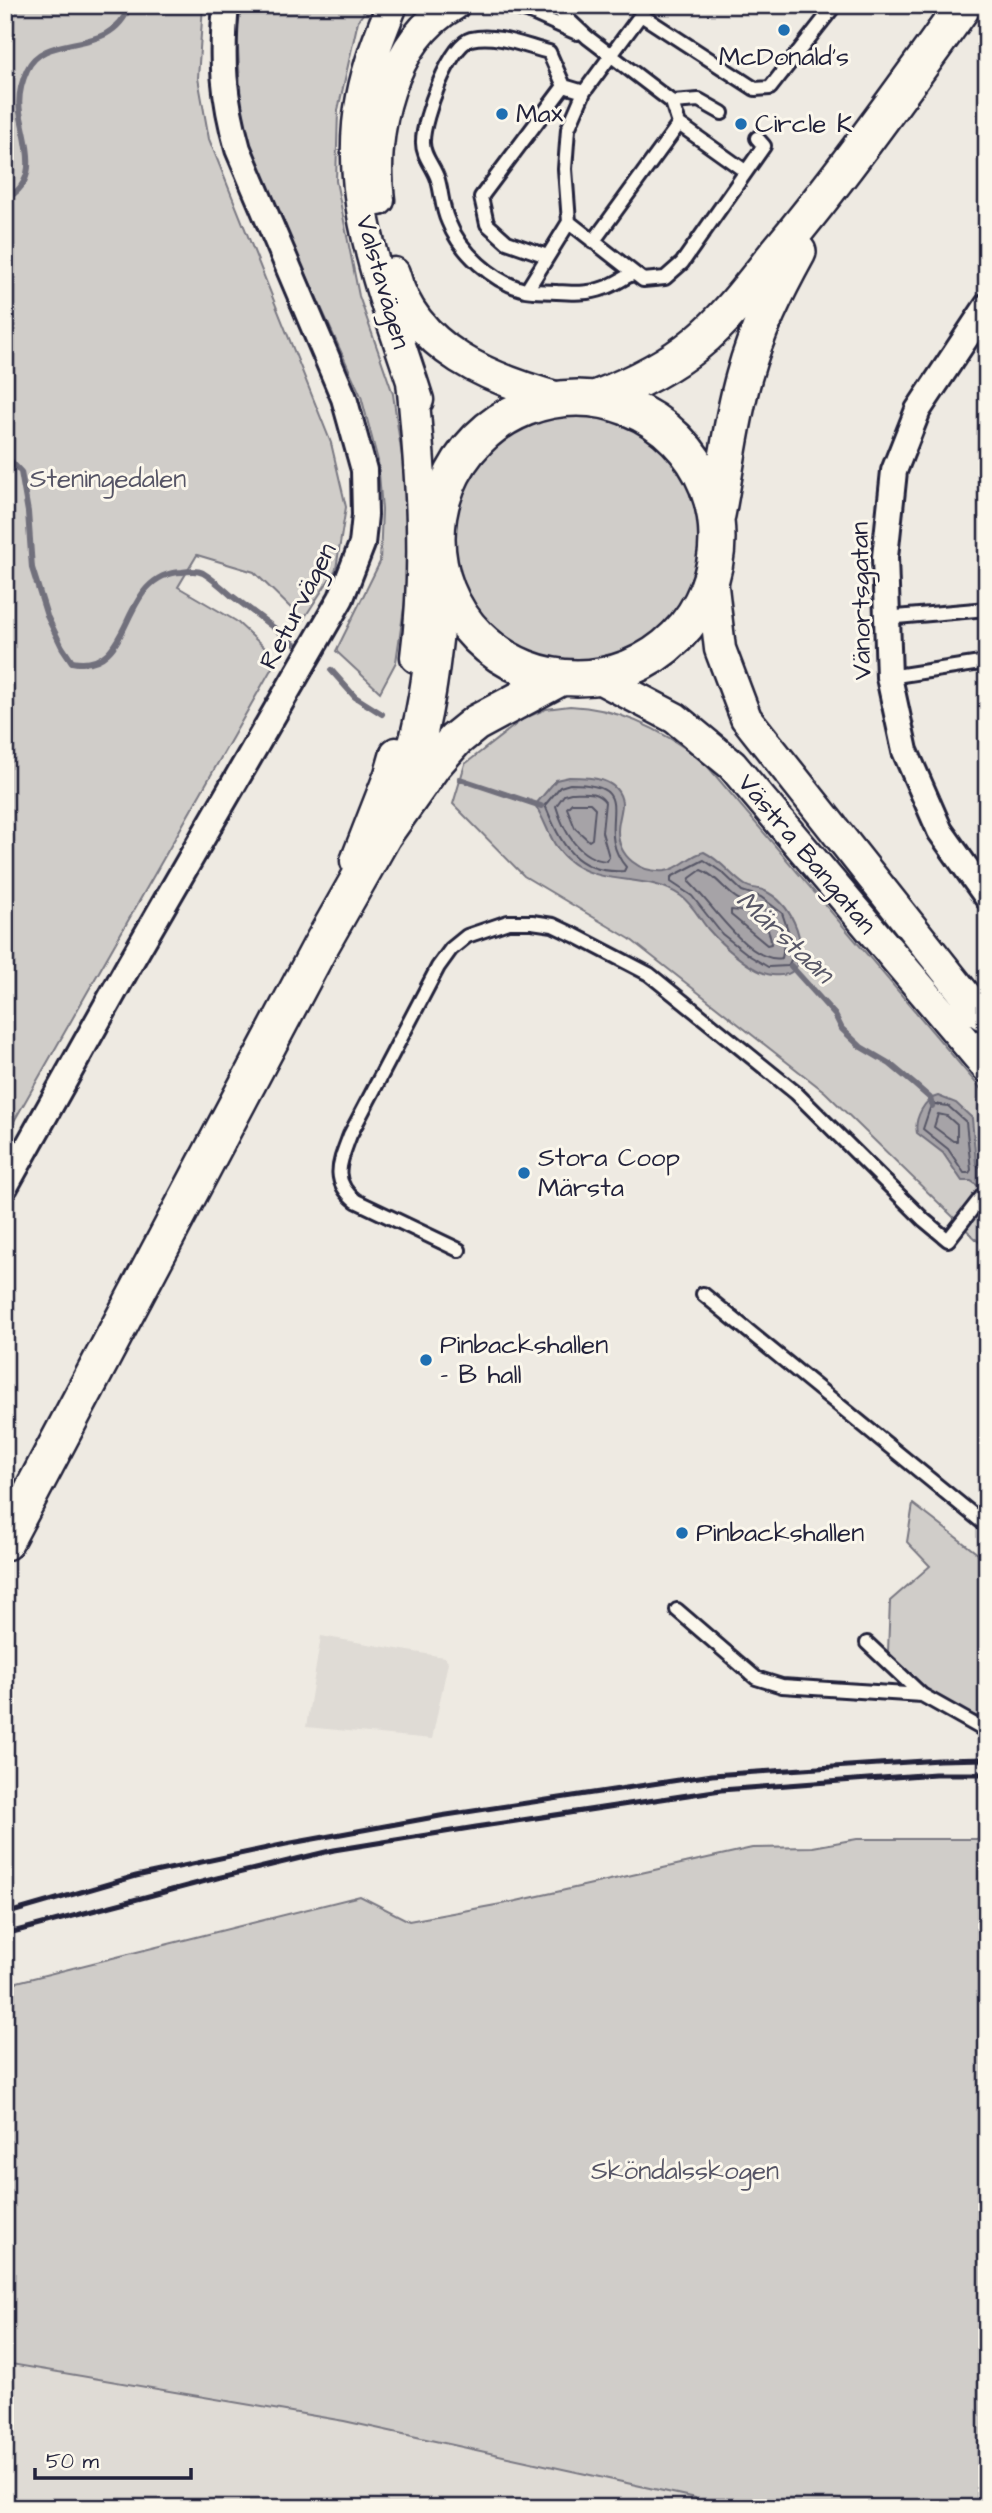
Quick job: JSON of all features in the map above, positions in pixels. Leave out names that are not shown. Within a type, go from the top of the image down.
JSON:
[{"type":"main road","points":[[835,184],[773,298],[757,335],[743,377],[717,518],[717,558],[712,578],[699,608],[681,634],[656,654],[628,669],[597,677],[560,677],[519,666],[484,643],[457,611],[441,572],[437,545],[438,518],[445,493],[456,469],[471,447],[490,429],[512,414],[536,404],[620,390],[663,368],[698,343],[727,314],[835,184],[964,5]]},
{"type":"main road","points":[[578,399],[624,406],[652,419],[676,438],[695,461],[717,518]]},
{"type":"main road","points":[[383,836],[408,774],[421,722],[429,684],[441,572]]},
{"type":"main road","points":[[5,1542],[320,947],[383,836],[433,764],[455,740],[476,723],[560,677]]},
{"type":"street","name":"Returvägen","points":[[5,1187],[129,965],[341,598],[362,544],[365,515],[364,470],[345,398],[238,149],[227,110],[223,67],[226,5]]},
{"type":"street","name":"Valstavägen","points":[[392,5],[368,70],[361,100],[357,162],[365,233],[427,431],[438,518]]},
{"type":"street","name":"Valstavägen","points":[[454,5],[440,13],[412,44],[394,79],[380,134],[378,194],[398,288],[416,318],[434,339],[458,359],[515,386],[578,399]]},
{"type":"street","name":"Vänortsgatan","points":[[987,306],[918,410],[894,471],[885,556],[889,677],[905,751],[940,831],[987,897]]},
{"type":"street","points":[[320,947],[390,774],[411,692],[418,644],[423,563],[422,477],[412,381]]},
{"type":"street","name":"Västra Bangatan","points":[[712,578],[720,649],[746,718],[978,1011],[987,1017]]},
{"type":"street","name":"Västra Bangatan","points":[[597,677],[675,718],[733,765],[987,1067]]},
{"type":"lane","points":[[507,5],[587,37]]},
{"type":"lane","points":[[553,5],[587,37],[672,102],[679,124],[745,171]]},
{"type":"lane","points":[[527,290],[569,222],[565,169],[568,129],[583,92],[644,10],[755,89],[762,89],[770,88],[835,5]]},
{"type":"lane","points":[[583,92],[564,86],[549,52],[501,39],[470,39],[459,44],[449,60],[426,123],[422,139],[423,150],[438,179],[448,222],[457,237],[490,274],[512,286],[527,290],[581,293],[603,289],[632,274]]},
{"type":"lane","points":[[547,256],[507,242],[487,224],[481,197],[564,86]]},
{"type":"lane","points":[[672,102],[699,100],[722,113]]},
{"type":"lane","points":[[593,242],[679,124]]},
{"type":"lane","points":[[569,222],[632,274],[643,280],[665,278],[682,263],[764,146],[757,138]]},
{"type":"lane","points":[[886,618],[987,610]]},
{"type":"lane","points":[[889,677],[987,662]]},
{"type":"lane","points":[[459,1250],[356,1201],[344,1191],[339,1178],[341,1161],[349,1135],[438,967],[451,949],[467,936],[509,922],[553,925],[649,974],[796,1093],[924,1220],[948,1240],[985,1193]]},
{"type":"lane","points":[[703,1294],[987,1526]]},
{"type":"lane","points":[[677,1610],[756,1678],[782,1686],[922,1695]]},
{"type":"lane","points":[[867,1643],[922,1695],[986,1731]]},
{"type":"shaded area","points":[[321,1636],[444,1657],[448,1662],[432,1739],[306,1727]]},
{"type":"shaded area","points":[[5,2363],[344,2421],[695,2498],[701,2508],[5,2508]]},
{"type":"green space","name":"Steningedalen","points":[[5,5],[203,5],[198,78],[209,139],[331,443],[346,507],[336,569],[303,620],[254,572],[197,555],[178,587],[236,621],[277,659],[5,1137]]},
{"type":"green space","points":[[243,5],[369,5],[358,21],[338,110],[336,181],[359,296],[393,394],[414,540],[396,662],[380,692],[336,651],[380,562],[382,510],[378,461],[361,396],[269,192],[242,125],[237,28]]},
{"type":"green space","points":[[576,414],[612,419],[645,435],[664,450],[679,469],[695,502],[700,538],[695,574],[679,607],[664,626],[645,641],[612,657],[576,662],[540,657],[507,641],[488,626],[473,607],[457,574],[452,538],[457,502],[473,469],[488,450],[507,435],[540,419]]},
{"type":"green space","points":[[570,706],[607,711],[642,724],[674,741],[704,762],[987,1096],[987,1250],[825,1092],[630,939],[524,876],[453,804],[465,764],[523,719],[546,709]]},
{"type":"green space","points":[[913,1504],[987,1561],[987,1718],[971,1715],[912,1682],[888,1652],[890,1601],[930,1566],[907,1542]]},
{"type":"green space","name":"Sköndalsskogen","points":[[857,1839],[987,1839],[987,2508],[701,2508],[695,2498],[344,2421],[5,2363],[5,1985],[360,1896],[409,1921],[512,1902],[752,1848],[813,1847]]},
{"type":"water","points":[[569,777],[602,780],[620,794],[622,803],[619,840],[626,856],[632,862],[647,869],[665,871],[676,868],[704,852],[745,885],[774,896],[789,912],[798,932],[800,953],[794,970],[784,975],[772,975],[746,964],[714,935],[681,896],[668,889],[594,874],[567,859],[557,847],[535,805],[556,780]]},
{"type":"water","points":[[938,1096],[956,1103],[972,1118],[976,1164],[987,1172],[987,1192],[971,1181],[962,1181],[943,1153],[917,1133],[921,1110],[928,1101]]},
{"type":"waterway","points":[[5,199],[16,192],[24,182],[27,172],[27,148],[19,102],[27,70],[36,58],[48,50],[108,33],[121,22],[130,5]]},
{"type":"waterway","name":"Märstaån","points":[[5,455],[21,472],[28,512],[32,568],[47,616],[72,662],[92,662],[107,654],[118,640],[146,589],[161,577],[190,571],[207,575],[296,645]]},
{"type":"waterway","name":"Märstaån","points":[[331,670],[355,697],[382,714]]},
{"type":"waterway","name":"Märstaån","points":[[460,779],[541,806]]},
{"type":"waterway","name":"Märstaån","points":[[791,966],[835,1015],[842,1029],[861,1047],[890,1064],[914,1084],[930,1098],[932,1106]]},
{"type":"railway","points":[[5,1914],[136,1876],[286,1844],[440,1816],[712,1775],[987,1759]]},
{"type":"railway","points":[[5,1934],[334,1850],[721,1790],[935,1774],[987,1774]]},
{"type":"place","name":"McDonald's","points":[[784,30]]},
{"type":"place","name":"Max","points":[[502,114]]},
{"type":"place","name":"Circle K","points":[[741,124]]},
{"type":"place","name":"Stora Coop Märsta","points":[[524,1173]]},
{"type":"place","name":"Pinbackshallen - B hall","points":[[426,1360]]},
{"type":"place","name":"Pinbackshallen","points":[[682,1533]]}]
